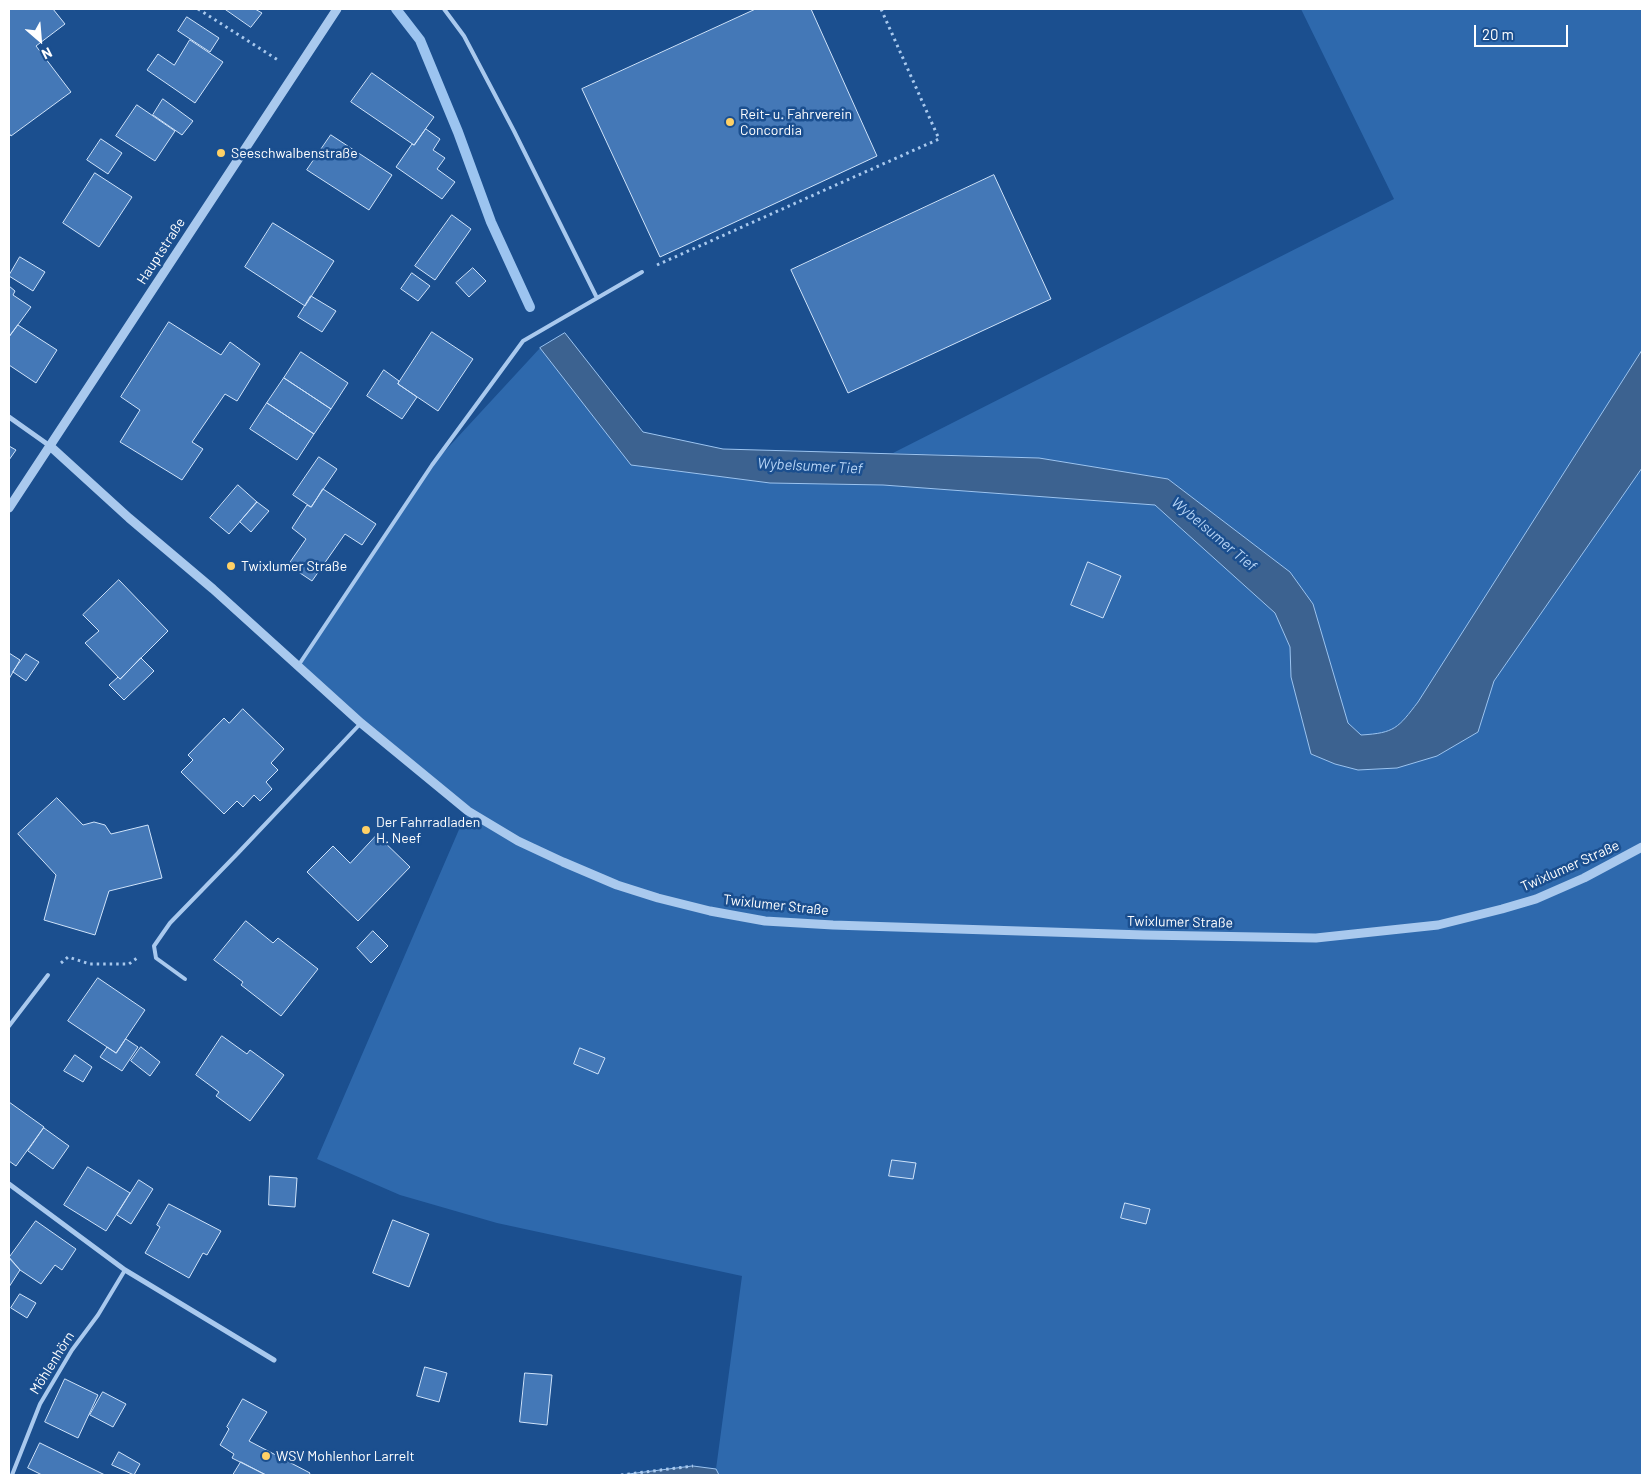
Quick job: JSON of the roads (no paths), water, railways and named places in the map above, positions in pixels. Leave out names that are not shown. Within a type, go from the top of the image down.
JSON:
[{"type":"street","name":"Hauptstraße","points":[[9,508],[337,9]]},
{"type":"street","points":[[9,417],[50,446]]},
{"type":"street","name":"Twixlumer Straße","points":[[50,446],[128,518],[213,589],[361,723],[468,811],[518,841],[617,885],[658,898],[710,911],[765,921],[843,926],[1134,935],[1307,938],[1349,936],[1438,925],[1502,910],[1536,899],[1584,878],[1642,847]]},
{"type":"street","points":[[9,1184],[125,1270],[274,1360]]},
{"type":"lane","points":[[444,9],[468,45],[514,131],[596,298]]},
{"type":"lane","points":[[298,666],[432,465],[523,341],[642,272]]},
{"type":"lane","points":[[185,979],[156,958],[154,946],[170,923],[361,723]]},
{"type":"lane","points":[[9,1026],[48,974]]},
{"type":"lane","name":"Möhlenhörn","points":[[12,1475],[40,1404],[72,1350],[98,1315],[125,1270]]},
{"type":"water","name":"Wybelsumer Tief","points":[[565,333],[643,432],[723,449],[1039,458],[1168,479],[1290,572],[1313,604],[1348,723],[1361,735],[1381,733],[1395,728],[1418,702],[1642,350],[1642,468],[1494,681],[1478,732],[1437,756],[1397,768],[1358,770],[1335,764],[1311,754],[1291,677],[1290,647],[1275,613],[1155,505],[883,485],[770,483],[631,465],[540,348]]},
{"type":"water","points":[[693,1466],[716,1469],[719,1475],[621,1475]]},
{"type":"waterway","points":[[396,9],[420,40],[458,132],[491,222],[530,307]]},
{"type":"place","name":"Reit- u. Fahrverein Concordia","points":[[730,122]]},
{"type":"place","name":"Seeschwalbenstraße","points":[[221,153]]},
{"type":"place","name":"Twixlumer Straße","points":[[231,566]]},
{"type":"place","name":"Der Fahrradladen H. Neef","points":[[366,830]]},
{"type":"place","name":"WSV Mohlenhor Larrelt","points":[[266,1456]]}]
